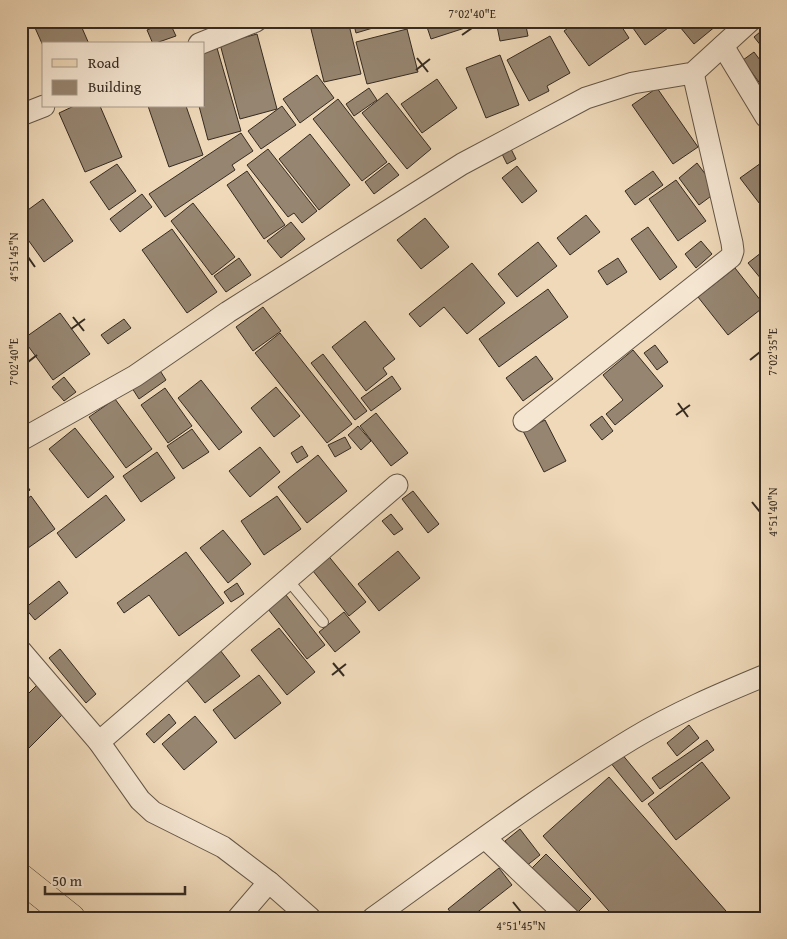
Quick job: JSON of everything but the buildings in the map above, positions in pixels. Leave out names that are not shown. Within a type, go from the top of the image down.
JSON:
[{"type":"main road","points":[[21,878],[71,918]]},
{"type":"street","points":[[204,42],[256,21]]},
{"type":"street","points":[[21,440],[135,376],[228,312],[462,164],[544,119],[596,95],[633,84],[693,73],[747,22]]},
{"type":"street","points":[[723,46],[766,117]]},
{"type":"street","points":[[524,421],[730,258],[733,251],[732,243],[693,73]]},
{"type":"street","points":[[21,115],[42,107]]},
{"type":"street","points":[[99,742],[397,485]]},
{"type":"street","points":[[21,652],[99,742],[140,800],[153,812],[223,847],[269,882],[310,918]]},
{"type":"street","points":[[373,918],[485,838],[634,738],[695,706],[766,675]]},
{"type":"street","points":[[485,838],[569,918]]},
{"type":"street","points":[[238,918],[269,882]]},
{"type":"lane","points":[[288,580],[322,622]]}]
